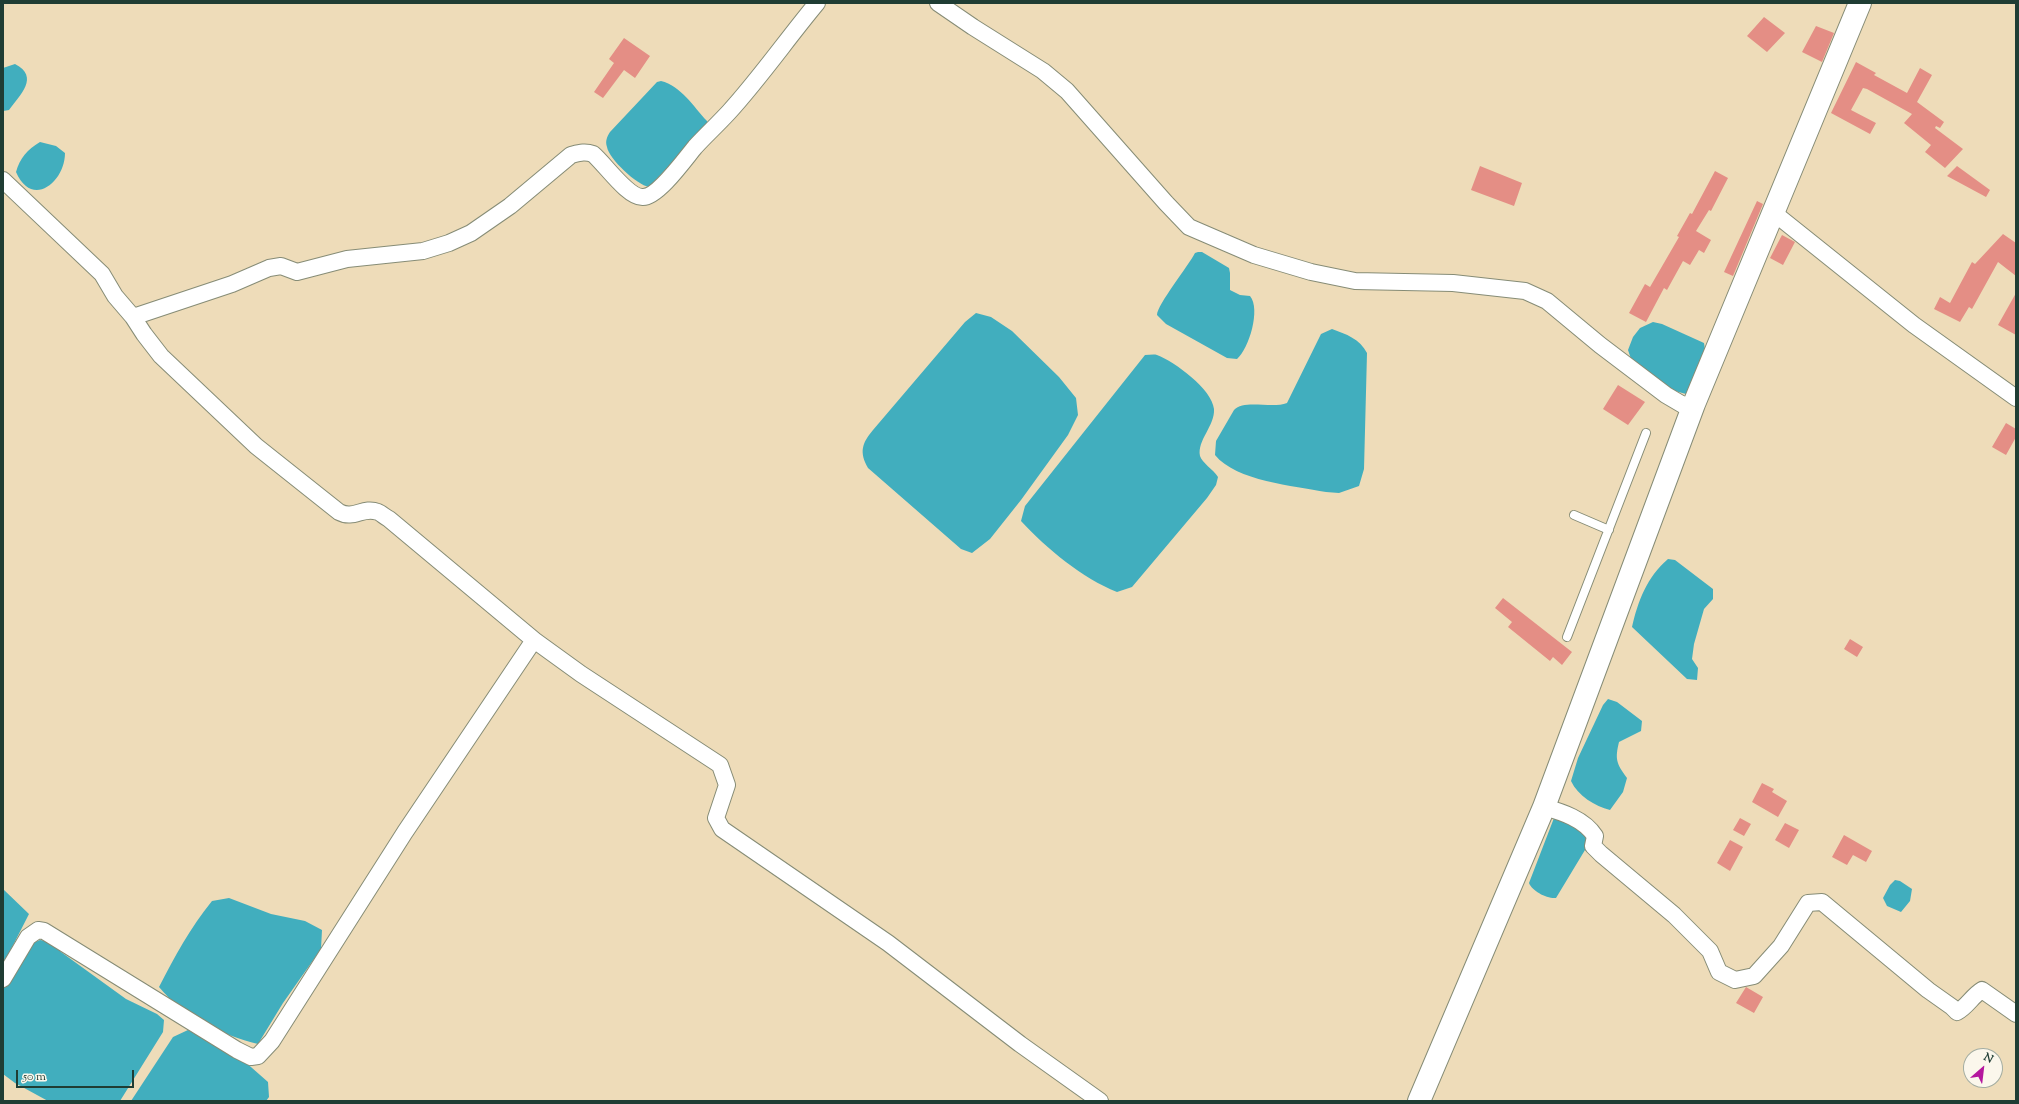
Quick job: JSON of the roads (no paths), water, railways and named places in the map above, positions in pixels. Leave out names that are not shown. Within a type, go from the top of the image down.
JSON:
[{"type":"main road","points":[[1419,1101],[1544,807],[1694,404],[1860,3]]},
{"type":"street","points":[[134,317],[232,284],[270,268],[281,266],[297,272],[347,259],[424,251],[449,243],[471,233],[503,210],[571,155],[586,151],[593,154],[633,194],[643,197],[647,196],[657,190],[696,146],[729,113],[776,57],[817,3]]},
{"type":"street","points":[[938,3],[973,27],[1043,70],[1067,91],[1189,227],[1254,255],[1311,272],[1355,281],[1453,283],[1524,290],[1547,301],[1600,345],[1666,395],[1683,405],[1694,404]]},
{"type":"street","points":[[3,180],[102,274],[115,296],[134,317],[144,334],[161,356],[256,446],[345,516],[351,516],[369,511],[377,512],[383,515],[534,640],[581,674],[720,765],[727,785],[716,818],[722,829],[888,943],[1020,1044],[1100,1101]]},
{"type":"street","points":[[1774,213],[1914,325],[2016,398]]},
{"type":"street","points":[[3,979],[28,936],[38,930],[44,932],[237,1050],[252,1057],[258,1056],[272,1041],[405,832],[534,640]]},
{"type":"street","points":[[1544,807],[1565,813],[1591,829],[1596,836],[1593,846],[1674,915],[1710,951],[1719,972],[1735,980],[1754,976],[1781,946],[1808,903],[1822,902],[1928,990],[1957,1012],[1962,1010],[1974,995],[1982,990],[2016,1014]]},
{"type":"lane","points":[[1567,637],[1646,433]]},
{"type":"lane","points":[[1574,515],[1608,530]]},
{"type":"water","points":[[15,64],[22,69],[26,75],[26,86],[9,110],[3,111],[3,68]]},
{"type":"water","points":[[661,81],[675,87],[681,92],[707,121],[708,125],[649,187],[638,182],[624,171],[609,152],[606,141],[610,132],[657,82]]},
{"type":"water","points":[[40,142],[56,146],[65,153],[64,164],[54,182],[39,190],[30,189],[23,183],[16,172],[25,155],[31,148]]},
{"type":"water","points":[[1202,252],[1229,268],[1230,290],[1240,295],[1250,296],[1253,302],[1254,319],[1252,329],[1246,347],[1237,359],[1227,358],[1166,324],[1157,315],[1158,310],[1167,294],[1195,253]]},
{"type":"water","points":[[976,313],[991,317],[1012,331],[1059,377],[1076,398],[1078,415],[1068,435],[1021,500],[990,539],[972,553],[961,549],[868,468],[863,457],[863,448],[866,439],[873,430],[965,322]]},
{"type":"water","points":[[1653,322],[1662,324],[1704,343],[1706,356],[1686,394],[1664,388],[1632,362],[1628,350],[1633,337],[1640,328]]},
{"type":"water","points":[[1332,329],[1357,341],[1367,353],[1364,469],[1359,486],[1339,493],[1282,485],[1251,477],[1224,464],[1215,455],[1216,441],[1234,410],[1244,405],[1281,405],[1287,403],[1321,334]]},
{"type":"water","points":[[1145,355],[1157,355],[1182,370],[1200,385],[1212,401],[1214,415],[1201,444],[1200,456],[1218,477],[1216,485],[1207,498],[1132,587],[1117,592],[1078,571],[1042,542],[1021,521],[1025,506]]},
{"type":"water","points":[[1668,559],[1675,560],[1713,589],[1713,599],[1704,609],[1694,644],[1692,659],[1698,668],[1697,680],[1687,679],[1632,627],[1644,590],[1654,574]]},
{"type":"water","points":[[1608,699],[1617,702],[1642,721],[1641,731],[1619,742],[1617,761],[1627,778],[1623,792],[1610,810],[1599,806],[1582,796],[1571,781],[1578,758],[1603,705]]},
{"type":"water","points":[[1560,815],[1590,837],[1585,850],[1556,898],[1552,898],[1536,892],[1529,883],[1554,818]]},
{"type":"water","points":[[1895,880],[1900,881],[1912,889],[1910,901],[1901,912],[1887,906],[1883,898],[1890,885]]},
{"type":"water","points":[[3,889],[29,914],[3,965]]},
{"type":"water","points":[[229,898],[271,914],[305,921],[322,930],[321,949],[283,1003],[258,1044],[217,1030],[204,1023],[180,1007],[159,987],[183,942],[212,901]]},
{"type":"water","points":[[40,940],[51,942],[61,952],[126,999],[157,1014],[164,1020],[163,1032],[120,1101],[48,1101],[15,1083],[3,1074],[3,989],[31,944]]},
{"type":"water","points":[[188,1030],[243,1060],[268,1082],[269,1097],[266,1101],[131,1101],[173,1037]]}]
